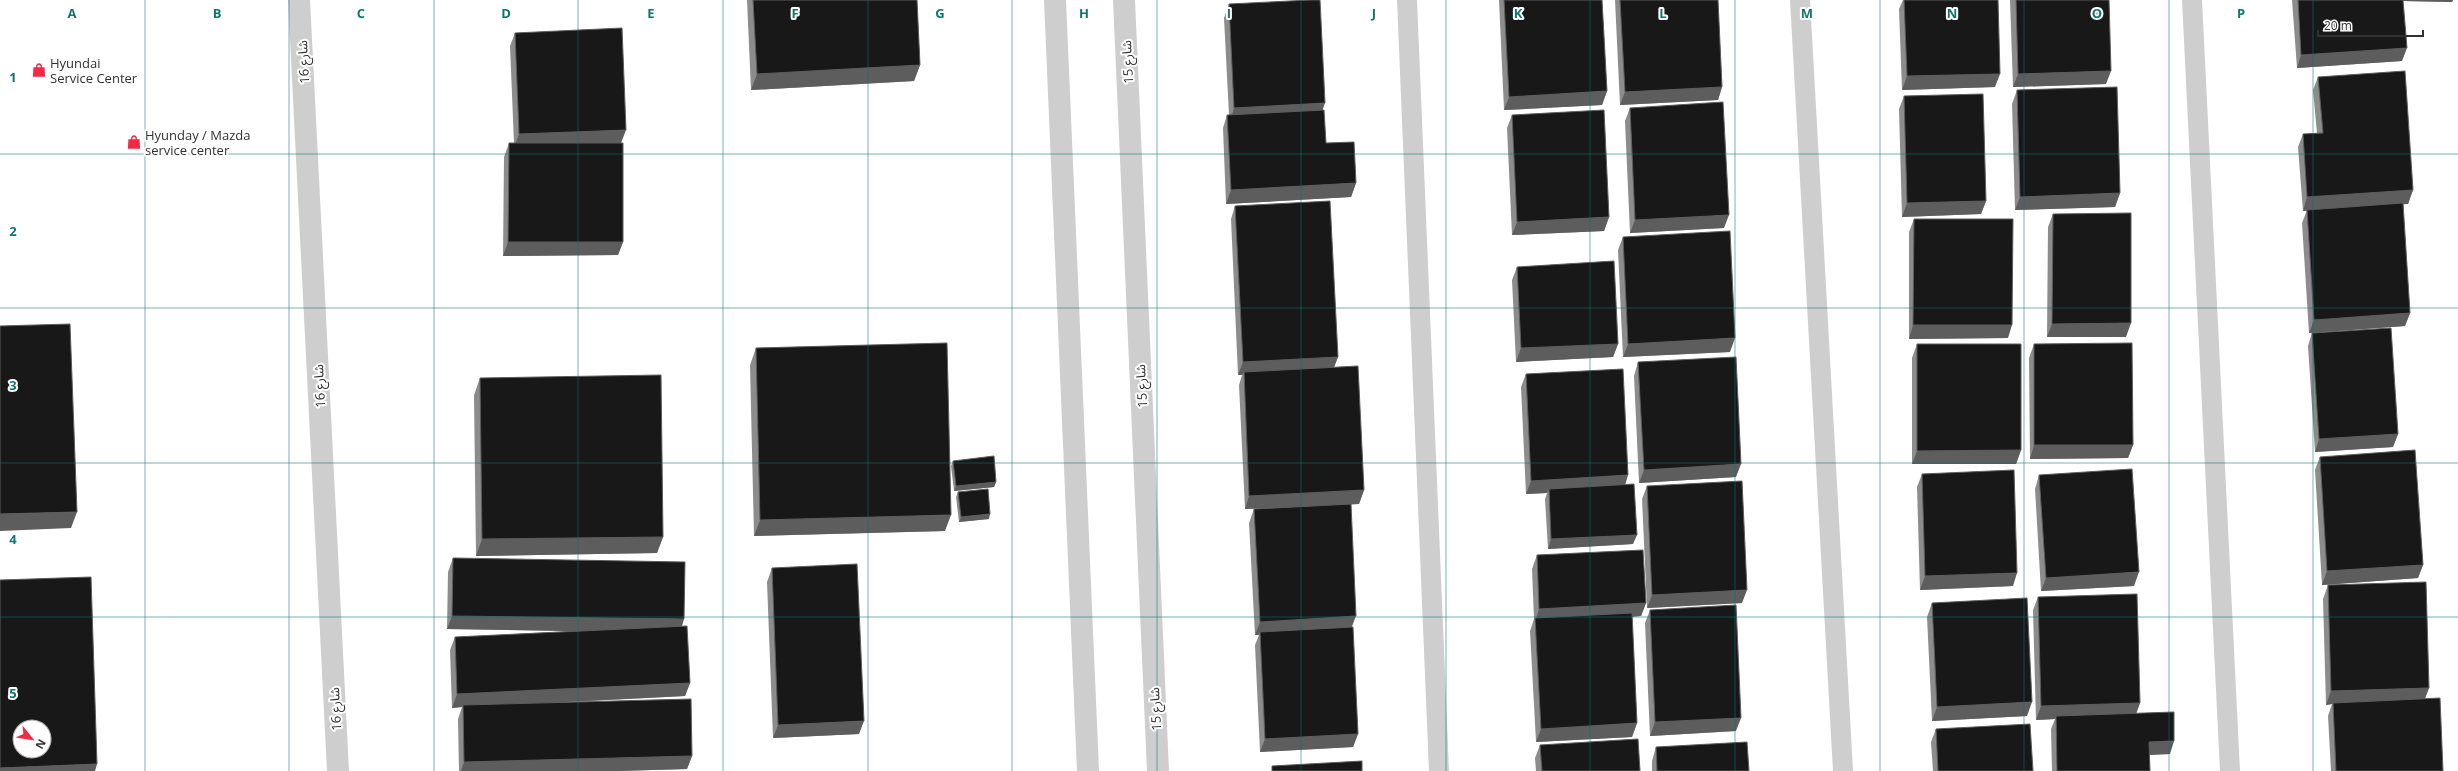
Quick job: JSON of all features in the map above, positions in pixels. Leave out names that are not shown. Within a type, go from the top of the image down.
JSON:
[{"type":"street","name":"شارع 16","points":[[299,0],[338,771]]},
{"type":"street","points":[[1055,0],[1088,771]]},
{"type":"street","name":"شارع 15","points":[[1124,0],[1158,771]]},
{"type":"lane","points":[[1407,0],[1439,771]]},
{"type":"lane","points":[[1800,0],[1843,771]]},
{"type":"lane","points":[[2192,0],[2230,771]]},
{"type":"building","points":[[753,0],[917,0],[920,65],[757,74]]},
{"type":"building","points":[[1320,0],[1325,103],[1234,108],[1229,4]]},
{"type":"building","points":[[1504,0],[1602,0],[1607,91],[1509,97]]},
{"type":"building","points":[[1620,0],[1718,0],[1722,87],[1625,92]]},
{"type":"building","points":[[1904,0],[1998,0],[2000,74],[1907,76]]},
{"type":"building","points":[[2016,0],[2109,0],[2111,71],[2018,74]]},
{"type":"building","points":[[2298,0],[2403,0],[2407,48],[2301,55]]},
{"type":"building","points":[[622,28],[626,130],[519,134],[515,33]]},
{"type":"building","points":[[2405,71],[2413,190],[2307,197],[2303,134],[2323,133],[2318,77]]},
{"type":"building","points":[[2117,87],[2120,193],[2020,197],[2017,90]]},
{"type":"building","points":[[1983,94],[1986,201],[1907,203],[1904,96]]},
{"type":"building","points":[[1723,102],[1729,215],[1635,220],[1630,108]]},
{"type":"building","points":[[1324,110],[1326,143],[1354,142],[1356,183],[1231,190],[1227,115]]},
{"type":"building","points":[[1604,110],[1609,217],[1517,222],[1512,115]]},
{"type":"building","points":[[509,143],[623,143],[623,242],[508,242]]},
{"type":"building","points":[[1330,201],[1338,357],[1243,362],[1235,206]]},
{"type":"building","points":[[2403,203],[2410,313],[2314,320],[2307,210]]},
{"type":"building","points":[[2131,213],[2131,323],[2052,324],[2053,214]]},
{"type":"building","points":[[1914,219],[2013,219],[2012,325],[1913,325]]},
{"type":"building","points":[[1730,231],[1735,338],[1628,344],[1623,237]]},
{"type":"building","points":[[1614,261],[1618,344],[1521,348],[1517,267]]},
{"type":"building","points":[[70,324],[77,512],[0,514],[0,326]]},
{"type":"building","points":[[2391,328],[2398,434],[2319,439],[2312,333]]},
{"type":"building","points":[[947,343],[951,515],[760,520],[756,348]]},
{"type":"building","points":[[2132,343],[2133,445],[2034,445],[2034,344]]},
{"type":"building","points":[[1917,344],[2021,344],[2021,450],[1917,451]]},
{"type":"building","points":[[1736,357],[1741,464],[1644,470],[1638,362]]},
{"type":"building","points":[[1358,366],[1364,490],[1249,496],[1244,372]]},
{"type":"building","points":[[1623,369],[1628,475],[1531,481],[1526,374]]},
{"type":"building","points":[[661,375],[663,537],[482,539],[480,378]]},
{"type":"building","points":[[2415,450],[2423,565],[2327,571],[2320,457]]},
{"type":"building","points":[[994,456],[996,482],[956,486],[953,461]]},
{"type":"building","points":[[2132,469],[2139,572],[2046,578],[2039,475]]},
{"type":"building","points":[[2014,470],[2017,573],[1925,576],[1922,474]]},
{"type":"building","points":[[1742,481],[1747,590],[1652,595],[1647,486]]},
{"type":"building","points":[[1634,484],[1637,535],[1551,539],[1549,489]]},
{"type":"building","points":[[988,489],[990,514],[961,517],[958,492]]},
{"type":"building","points":[[1351,504],[1356,616],[1260,622],[1254,509]]},
{"type":"building","points":[[1643,550],[1646,603],[1539,609],[1537,555]]},
{"type":"building","points":[[453,558],[685,562],[684,619],[452,616]]},
{"type":"building","points":[[857,564],[864,721],[778,725],[772,568]]},
{"type":"building","points":[[91,577],[97,764],[0,768],[0,580]]},
{"type":"building","points":[[2426,582],[2429,688],[2331,691],[2328,585]]},
{"type":"building","points":[[2137,594],[2140,703],[2041,706],[2038,597]]},
{"type":"building","points":[[2027,598],[2032,702],[1937,707],[1932,603]]},
{"type":"building","points":[[1736,605],[1741,718],[1655,722],[1650,610]]},
{"type":"building","points":[[1632,613],[1637,723],[1541,729],[1535,618]]},
{"type":"building","points":[[687,626],[690,683],[457,694],[455,637]]},
{"type":"building","points":[[1353,627],[1358,734],[1265,739],[1260,632]]},
{"type":"building","points":[[2440,698],[2443,771],[2336,771],[2333,703]]},
{"type":"building","points":[[691,699],[692,756],[464,762],[463,705]]},
{"type":"building","points":[[2174,712],[2174,741],[2149,742],[2150,771],[2057,771],[2056,716]]},
{"type":"building","points":[[2030,724],[2033,771],[1938,771],[1936,729]]},
{"type":"building","points":[[1638,739],[1640,771],[1542,771],[1540,745]]},
{"type":"building","points":[[1747,742],[1749,771],[1657,771],[1656,747]]},
{"type":"building","points":[[1362,761],[1362,771],[1272,771],[1272,766]]},
{"type":"place","name":"Hyundai Service Center","points":[[39,70]]},
{"type":"place","name":"Hyunday / Mazda service center","points":[[134,142]]}]
